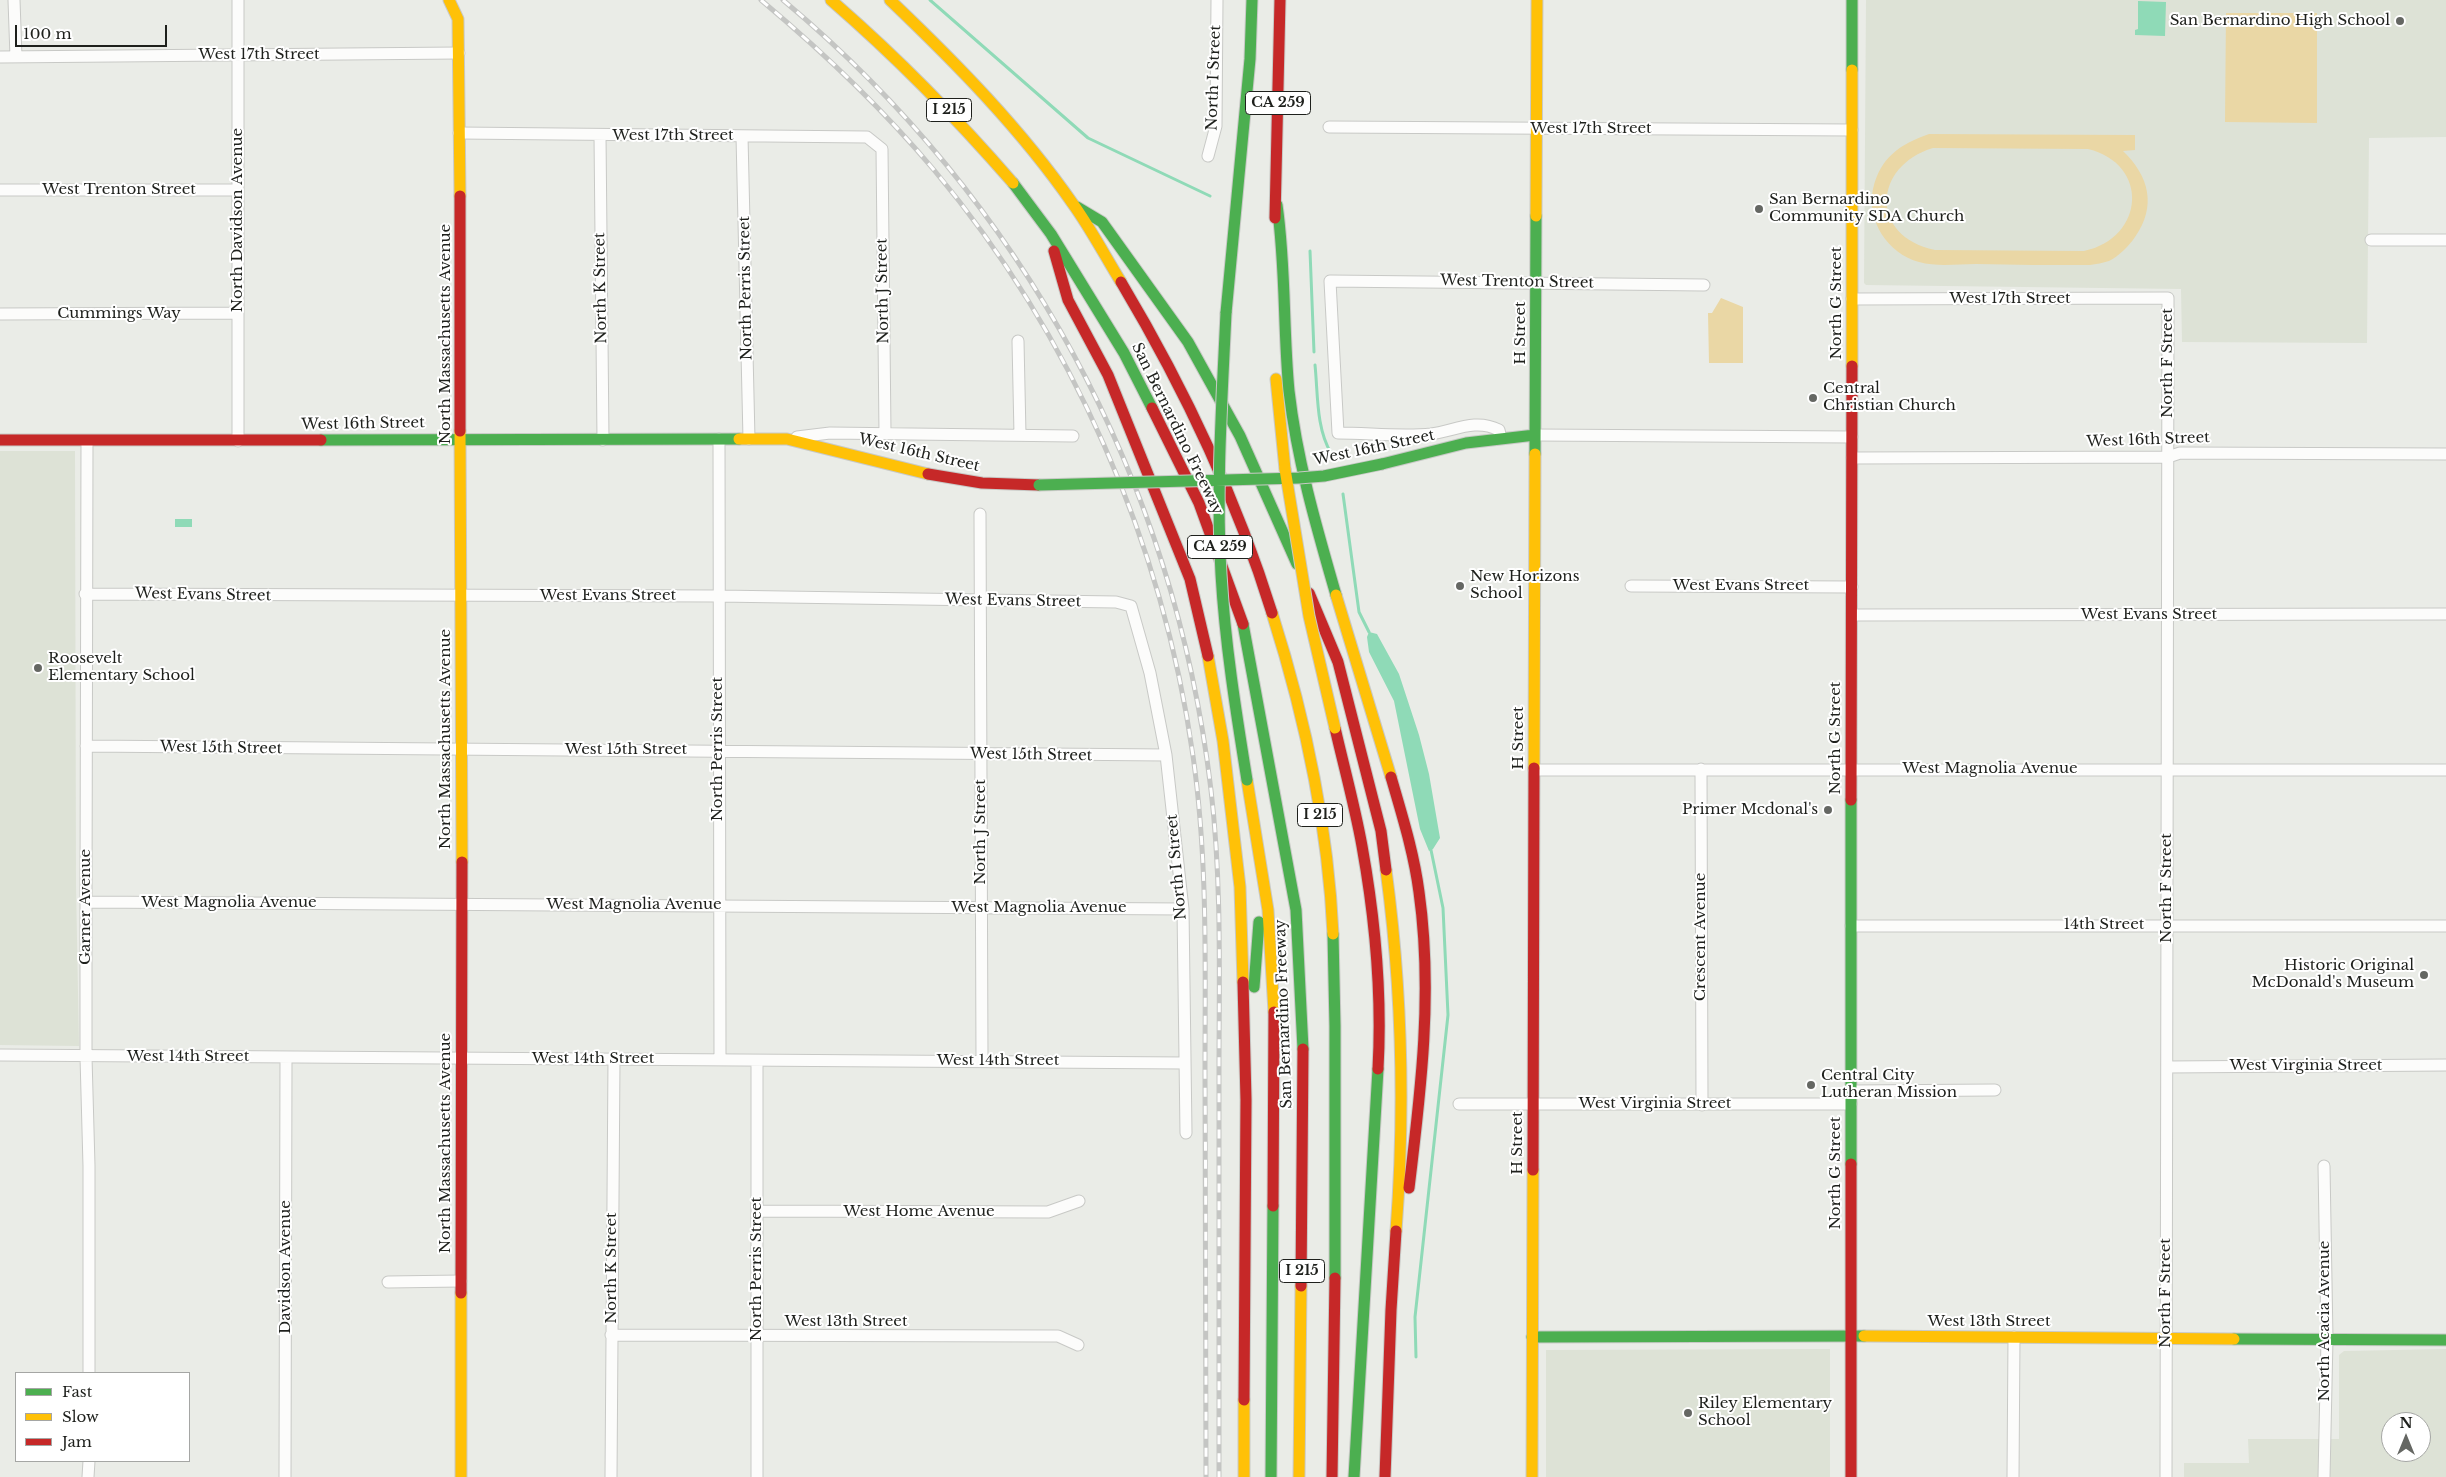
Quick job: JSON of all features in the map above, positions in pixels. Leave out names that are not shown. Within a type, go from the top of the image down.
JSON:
[{"type":"main road","points":[[450,0],[458,19]]},
{"type":"main road","name":"San Bernardino Freeway","points":[[831,0],[888,49],[962,124],[1019,190],[1051,234],[1124,353],[1199,504],[1247,638],[1296,910],[1303,1028],[1299,1477]]},
{"type":"main road","name":"San Bernardino Freeway","points":[[890,0],[982,94],[1032,151],[1074,204],[1142,318],[1190,405],[1222,475],[1248,540],[1283,646],[1305,733],[1320,815],[1331,904],[1335,994],[1336,1171],[1332,1477]]},
{"type":"main road","name":"CA 259","points":[[1252,0],[1250,59],[1226,313],[1220,435],[1220,545],[1232,679],[1263,867]]},
{"type":"main road","name":"CA 259","points":[[1276,205],[1280,0]]},
{"type":"main road","name":"H Street","points":[[1532,1477],[1537,0]]},
{"type":"main road","name":"North G Street","points":[[1851,1477],[1852,0]]},
{"type":"main road","name":"North Massachusetts Avenue","points":[[458,19],[462,905],[461,1477]]},
{"type":"main road","points":[[1074,204],[1102,222],[1188,342],[1240,436],[1338,662],[1381,831],[1395,936],[1401,1049],[1397,1223],[1391,1310],[1384,1477]]},
{"type":"main road","points":[[1276,205],[1281,230],[1287,368],[1298,448],[1315,521],[1408,832],[1419,892],[1426,962],[1427,1020],[1423,1074],[1406,1216],[1397,1223]]},
{"type":"main road","points":[[1276,205],[1272,234],[1277,394],[1285,469],[1308,616],[1362,847],[1375,951],[1380,1032],[1354,1477]]},
{"type":"main road","points":[[1051,234],[1059,273],[1068,300],[1108,375],[1184,562],[1204,631],[1224,741],[1238,855],[1246,1100],[1244,1477]]},
{"type":"main road","name":"West 16th Street","points":[[0,440],[787,439],[847,451],[947,478],[1006,485],[1039,485],[1299,478],[1382,464],[1466,443],[1535,435]]},
{"type":"main road","points":[[1246,1100],[1263,867]]},
{"type":"main road","points":[[1263,867],[1271,943],[1275,1036],[1271,1477]]},
{"type":"main road","name":"West 13th Street","points":[[1532,1337],[1851,1336],[2446,1340]]},
{"type":"street","points":[[14,0],[16,57]]},
{"type":"street","name":"North Davidson Avenue","points":[[238,0],[238,441]]},
{"type":"street","name":"North Massachusetts Avenue","points":[[458,0],[458,19]]},
{"type":"street","name":"North I Street","points":[[1208,156],[1216,126],[1217,0]]},
{"type":"street","name":"West 17th Street","points":[[0,57],[459,53]]},
{"type":"street","name":"West 17th Street","points":[[1329,127],[1852,130]]},
{"type":"street","name":"West 17th Street","points":[[459,133],[867,137],[882,149]]},
{"type":"street","name":"North K Street","points":[[600,135],[603,440]]},
{"type":"street","name":"North Perris Street","points":[[742,136],[749,440]]},
{"type":"street","name":"North J Street","points":[[882,149],[884,433]]},
{"type":"street","name":"West Trenton Street","points":[[0,190],[238,190]]},
{"type":"street","points":[[2371,240],[2446,240]]},
{"type":"street","name":"West Trenton Street","points":[[1501,438],[1499,430],[1476,425],[1453,428],[1432,434],[1338,433],[1330,281],[1704,285]]},
{"type":"street","name":"West 17th Street","points":[[1852,299],[2168,298]]},
{"type":"street","name":"North F Street","points":[[2166,1477],[2168,298]]},
{"type":"street","name":"Cummings Way","points":[[0,314],[238,313]]},
{"type":"street","points":[[1018,341],[1020,435]]},
{"type":"street","name":"West 16th Street","points":[[787,439],[830,433],[1072,436]]},
{"type":"street","name":"West 16th Street","points":[[1535,435],[1852,437]]},
{"type":"street","name":"North Perris Street","points":[[719,440],[718,750],[720,1059]]},
{"type":"street","name":"Garner Avenue","points":[[87,441],[86,1056],[89,1166],[89,1372]]},
{"type":"street","name":"West 16th Street","points":[[1852,458],[2168,457],[2180,452],[2446,454]]},
{"type":"street","name":"North J Street","points":[[980,514],[982,1060]]},
{"type":"street","name":"West Evans Street","points":[[1631,586],[1852,586]]},
{"type":"street","name":"West Evans Street","points":[[86,594],[718,596],[1116,602],[1131,606]]},
{"type":"street","name":"North I Street","points":[[1131,606],[1150,672],[1166,755],[1183,910],[1186,1133]]},
{"type":"street","name":"West Evans Street","points":[[1852,615],[2446,614]]},
{"type":"street","name":"West 15th Street","points":[[86,746],[461,751],[718,750],[1166,755]]},
{"type":"street","name":"Crescent Avenue","points":[[1701,769],[1702,1104]]},
{"type":"street","name":"West Magnolia Avenue","points":[[1534,770],[2446,770]]},
{"type":"street","name":"West Magnolia Avenue","points":[[86,902],[719,905],[1183,910]]},
{"type":"street","name":"14th Street","points":[[1851,926],[2446,926]]},
{"type":"street","name":"West 14th Street","points":[[0,1055],[720,1059],[757,1062],[982,1060],[1185,1063]]},
{"type":"street","name":"Davidson Avenue","points":[[285,1477],[286,1058]]},
{"type":"street","name":"North K Street","points":[[611,1477],[614,1059]]},
{"type":"street","name":"North Perris Street","points":[[757,1062],[757,1477]]},
{"type":"street","name":"West Virginia Street","points":[[2167,1067],[2446,1065]]},
{"type":"street","points":[[1851,1091],[1996,1090]]},
{"type":"street","name":"West Virginia Street","points":[[1459,1104],[1851,1104]]},
{"type":"street","name":"North Acacia Avenue","points":[[2324,1166],[2327,1339],[2324,1477]]},
{"type":"street","name":"West Home Avenue","points":[[757,1211],[1048,1212],[1079,1201]]},
{"type":"street","points":[[388,1282],[461,1282]]},
{"type":"street","name":"West 13th Street","points":[[611,1335],[1058,1336],[1078,1344]]},
{"type":"street","points":[[2013,1477],[2014,1337]]},
{"type":"street","points":[[88,1462],[88,1477]]},
{"type":"shaded area","name":"San Bernardino High School","points":[[1866,0],[2446,0],[2446,137],[2369,138],[2367,343],[2182,342],[2181,289],[1866,285],[1864,283]]},
{"type":"shaded area","points":[[2138,1],[2166,2],[2165,36],[2135,35],[2135,30],[2138,29]]},
{"type":"shaded area","points":[[2226,13],[2317,13],[2317,123],[2225,122]]},
{"type":"shaded area","points":[[1929,134],[2135,135],[2135,150],[2123,151],[2139,171],[2144,181],[2148,203],[2146,214],[2142,225],[2127,247],[2113,259],[2102,263],[2090,265],[1947,265],[1919,262],[1898,252],[1889,244],[1876,224],[1872,201],[1876,178],[1886,161],[1900,148]],"holes":[[[1933,148],[2088,149],[2108,157],[2122,169],[2130,184],[2132,201],[2128,217],[2119,232],[2104,244],[2084,251],[1935,250],[1914,242],[1898,231],[1890,216],[1887,201],[1890,184],[1899,170],[1913,157]]]},
{"type":"shaded area","points":[[1721,298],[1743,307],[1743,363],[1709,363],[1708,313],[1712,313]]},
{"type":"shaded area","name":"Roosevelt Elementary School","points":[[0,451],[75,451],[76,885],[79,1046],[0,1045]]},
{"type":"shaded area","points":[[175,519],[192,519],[192,527],[175,527]]},
{"type":"shaded area","points":[[1369,632],[1377,634],[1399,674],[1419,735],[1429,774],[1440,838],[1433,849],[1429,851],[1420,829],[1394,701],[1369,652],[1367,637]]},
{"type":"shaded area","name":"Riley Elementary School","points":[[1830,1349],[1830,1477],[1546,1477],[1546,1350]]},
{"type":"shaded area","points":[[2446,1349],[2446,1477],[2184,1477],[2184,1463],[2249,1463],[2248,1439],[2339,1439],[2339,1355],[2344,1351]]},
{"type":"waterway","points":[[930,0],[1088,138],[1210,196]]},
{"type":"waterway","points":[[1310,251],[1314,352]]},
{"type":"waterway","points":[[1315,365],[1320,422],[1331,453]]},
{"type":"waterway","points":[[1343,494],[1359,612],[1369,632]]},
{"type":"waterway","points":[[1416,1357],[1415,1317],[1448,1015],[1443,908],[1431,850]]},
{"type":"railway","points":[[761,0],[851,81],[894,125],[934,170],[984,234],[1028,301],[1069,372],[1104,445],[1134,520],[1159,598],[1179,676],[1193,756],[1201,835],[1205,953],[1206,1477]]},
{"type":"railway","points":[[783,0],[869,79],[946,164],[1014,256],[1073,354],[1123,456],[1162,564],[1192,675],[1215,825],[1219,967],[1219,1477]]},
{"type":"traffic: fast","points":[[1226,313],[1250,59],[1252,0]]},
{"type":"traffic: fast","points":[[1852,0],[1852,70]]},
{"type":"traffic: fast","points":[[1013,183],[1051,234],[1124,353],[1152,408]]},
{"type":"traffic: fast","points":[[1277,205],[1282,252],[1289,391],[1297,443],[1308,494],[1336,595]]},
{"type":"traffic: fast","points":[[1077,207],[1102,222],[1188,342],[1240,436],[1297,564]]},
{"type":"traffic: fast","points":[[1535,454],[1536,216]]},
{"type":"traffic: fast","points":[[1226,313],[1219,476],[1221,574],[1228,652],[1247,780]]},
{"type":"traffic: fast","points":[[1382,464],[1466,443],[1535,435]]},
{"type":"traffic: fast","points":[[321,440],[739,439]]},
{"type":"traffic: fast","points":[[1039,485],[1299,478],[1324,476],[1382,464]]},
{"type":"traffic: fast","points":[[1243,624],[1296,910],[1303,1049]]},
{"type":"traffic: fast","points":[[1851,800],[1851,1164]]},
{"type":"traffic: fast","points":[[1254,987],[1259,922]]},
{"type":"traffic: fast","points":[[1333,934],[1335,1278]]},
{"type":"traffic: fast","points":[[1354,1477],[1378,1069]]},
{"type":"traffic: fast","points":[[1271,1477],[1273,1206]]},
{"type":"traffic: fast","points":[[1532,1337],[1864,1336]]},
{"type":"traffic: fast","points":[[2234,1339],[2446,1340]]},
{"type":"traffic: slow","points":[[449,0],[458,19],[460,196]]},
{"type":"traffic: slow","points":[[831,0],[925,88],[970,134],[1013,183]]},
{"type":"traffic: slow","points":[[890,0],[963,72],[1032,149],[1080,213],[1121,282]]},
{"type":"traffic: slow","points":[[1536,216],[1537,0]]},
{"type":"traffic: slow","points":[[1852,70],[1852,366]]},
{"type":"traffic: slow","points":[[1276,379],[1285,469]]},
{"type":"traffic: slow","points":[[460,431],[462,862]]},
{"type":"traffic: slow","points":[[739,439],[787,439],[928,474]]},
{"type":"traffic: slow","points":[[1534,768],[1535,454]]},
{"type":"traffic: slow","points":[[1285,469],[1309,616],[1335,728]]},
{"type":"traffic: slow","points":[[1336,595],[1391,777]]},
{"type":"traffic: slow","points":[[1272,613],[1295,692],[1313,772],[1326,852],[1333,934]]},
{"type":"traffic: slow","points":[[1208,656],[1223,741],[1240,887],[1243,982]]},
{"type":"traffic: slow","points":[[1247,780],[1268,910],[1274,1012]]},
{"type":"traffic: slow","points":[[1386,870],[1399,1005],[1401,1095],[1396,1231]]},
{"type":"traffic: slow","points":[[1532,1477],[1533,1170]]},
{"type":"traffic: slow","points":[[1299,1477],[1301,1286]]},
{"type":"traffic: slow","points":[[461,1293],[461,1477]]},
{"type":"traffic: slow","points":[[1864,1336],[2234,1339]]},
{"type":"traffic: slow","points":[[1244,1400],[1244,1477]]},
{"type":"traffic: jam","points":[[1275,218],[1280,0]]},
{"type":"traffic: jam","points":[[460,196],[460,431]]},
{"type":"traffic: jam","points":[[1054,251],[1068,300],[1108,375],[1190,579],[1208,656]]},
{"type":"traffic: jam","points":[[1121,282],[1166,361],[1206,443],[1242,527],[1272,613]]},
{"type":"traffic: jam","points":[[1851,800],[1852,366]]},
{"type":"traffic: jam","points":[[1152,408],[1199,503],[1243,624]]},
{"type":"traffic: jam","points":[[0,440],[321,440]]},
{"type":"traffic: jam","points":[[928,474],[982,483],[1039,485]]},
{"type":"traffic: jam","points":[[1309,593],[1338,662],[1381,831],[1386,870]]},
{"type":"traffic: jam","points":[[1335,728],[1353,802],[1371,901],[1378,986],[1378,1069]]},
{"type":"traffic: jam","points":[[1533,1170],[1534,768]]},
{"type":"traffic: jam","points":[[1391,777],[1417,877],[1425,966],[1424,1040],[1409,1188]]},
{"type":"traffic: jam","points":[[461,1293],[462,862]]},
{"type":"traffic: jam","points":[[1243,982],[1246,1100],[1244,1400]]},
{"type":"traffic: jam","points":[[1273,1206],[1274,1012]]},
{"type":"traffic: jam","points":[[1301,1286],[1303,1049]]},
{"type":"traffic: jam","points":[[1851,1164],[1851,1477]]},
{"type":"traffic: jam","points":[[1385,1477],[1396,1231]]},
{"type":"traffic: jam","points":[[1332,1477],[1335,1278]]},
{"type":"place","name":"San Bernardino High School","points":[[2400,21]]},
{"type":"place","name":"San Bernardino Community SDA Church","points":[[1759,209]]},
{"type":"place","name":"Central Christian Church","points":[[1813,398]]},
{"type":"place","name":"New Horizons School","points":[[1460,586]]},
{"type":"place","name":"Roosevelt Elementary School","points":[[38,668]]},
{"type":"place","name":"Primer Mcdonal's","points":[[1828,810]]},
{"type":"place","name":"Historic Original McDonald's Museum","points":[[2424,975]]},
{"type":"place","name":"Central City Lutheran Mission","points":[[1811,1085]]},
{"type":"place","name":"Riley Elementary School","points":[[1688,1413]]}]
